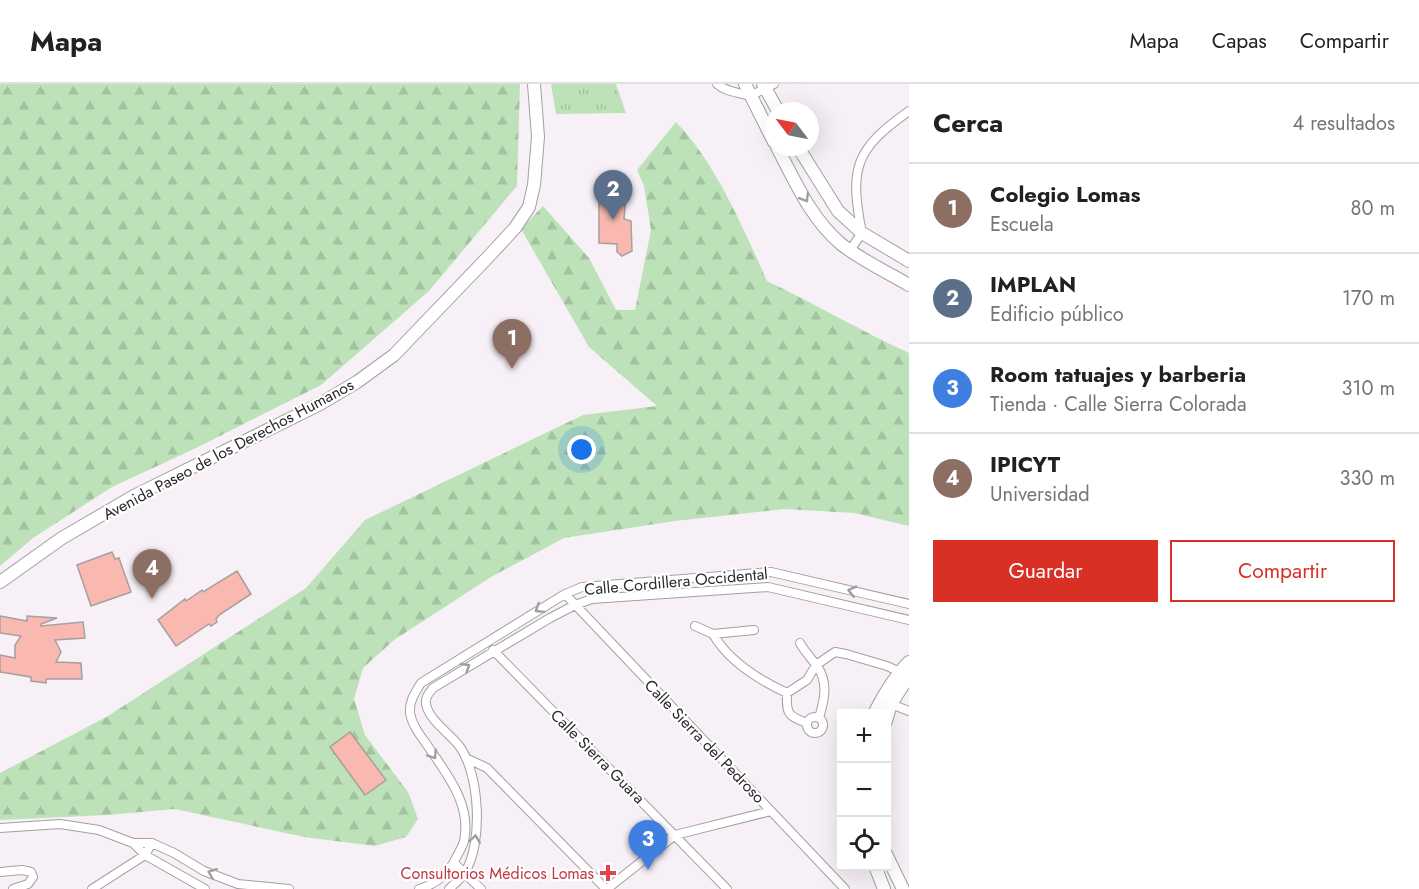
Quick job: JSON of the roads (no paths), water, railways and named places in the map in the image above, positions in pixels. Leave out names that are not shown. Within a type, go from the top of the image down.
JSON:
[{"type":"main road","name":"Avenida Paseo de los Derechos Humanos","points":[[0,582],[62,538],[134,496],[320,404],[357,382],[394,355],[490,255],[529,207],[534,184],[538,137],[534,84]]},
{"type":"main road","points":[[741,86],[750,96],[765,125]]},
{"type":"main road","points":[[768,86],[774,102]]},
{"type":"main road","points":[[782,156],[804,198],[824,228],[850,250],[909,285]]},
{"type":"main road","points":[[804,156],[838,211],[862,233],[909,261]]},
{"type":"main road","points":[[889,709],[909,662]]},
{"type":"main road","points":[[877,709],[885,693],[905,674]]},
{"type":"main road","points":[[891,864],[903,889]]},
{"type":"main road","points":[[876,871],[884,889]]},
{"type":"street","points":[[717,84],[728,91],[741,86]]},
{"type":"street","points":[[750,96],[768,86]]},
{"type":"street","points":[[850,250],[862,233],[856,206],[855,179],[858,165],[875,137],[909,111]]},
{"type":"street","points":[[768,587],[771,572]]},
{"type":"street","name":"Calle Cordillera Occidental","points":[[419,889],[430,886],[448,872],[454,863],[464,841],[464,812],[455,786],[412,721],[411,702],[414,694],[421,683],[565,594],[582,587],[771,572],[909,604]]},
{"type":"street","name":"Calle Cordillera Occidental","points":[[449,889],[465,873],[474,849],[478,819],[471,772],[466,758],[460,747],[432,716],[426,705],[426,697],[433,688],[493,650],[575,605],[592,599],[768,587],[909,620]]},
{"type":"street","name":"Calle Sierra del Pedroso","points":[[565,594],[844,889]]},
{"type":"street","points":[[695,626],[713,634],[754,630]]},
{"type":"street","points":[[713,634],[721,647],[736,662],[787,693]]},
{"type":"street","points":[[800,643],[821,674],[825,690],[819,718],[822,727],[818,733],[813,733],[808,730],[807,723]]},
{"type":"street","name":"Calle Sierra Guara","points":[[493,650],[728,889]]},
{"type":"street","points":[[787,693],[807,680],[816,665],[835,652],[887,666],[905,674]]},
{"type":"street","points":[[787,693],[786,707],[789,714],[807,723]]},
{"type":"street","points":[[891,704],[909,711]]},
{"type":"street","points":[[807,723],[813,717],[819,718]]},
{"type":"street","points":[[466,758],[487,768],[607,889],[675,835],[771,811]]},
{"type":"street","points":[[0,828],[60,824],[99,830],[133,843],[152,843],[238,886],[289,889]]},
{"type":"street","points":[[133,843],[145,855],[205,889]]},
{"type":"street","points":[[92,889],[145,855],[152,843]]},
{"type":"street","points":[[454,863],[481,889]]},
{"type":"street","points":[[0,872],[21,870],[31,872],[33,878],[28,884],[14,889]]},
{"type":"place","name":"IMPLAN","points":[[613,220]]},
{"type":"place","name":"Colegio Lomas","points":[[512,369]]},
{"type":"place","name":"IPICYT","points":[[152,599]]},
{"type":"place","name":"Room tatuajes y barberia","points":[[648,870]]},
{"type":"place","name":"Consultorios Médicos Lomas","points":[[608,873]]}]
